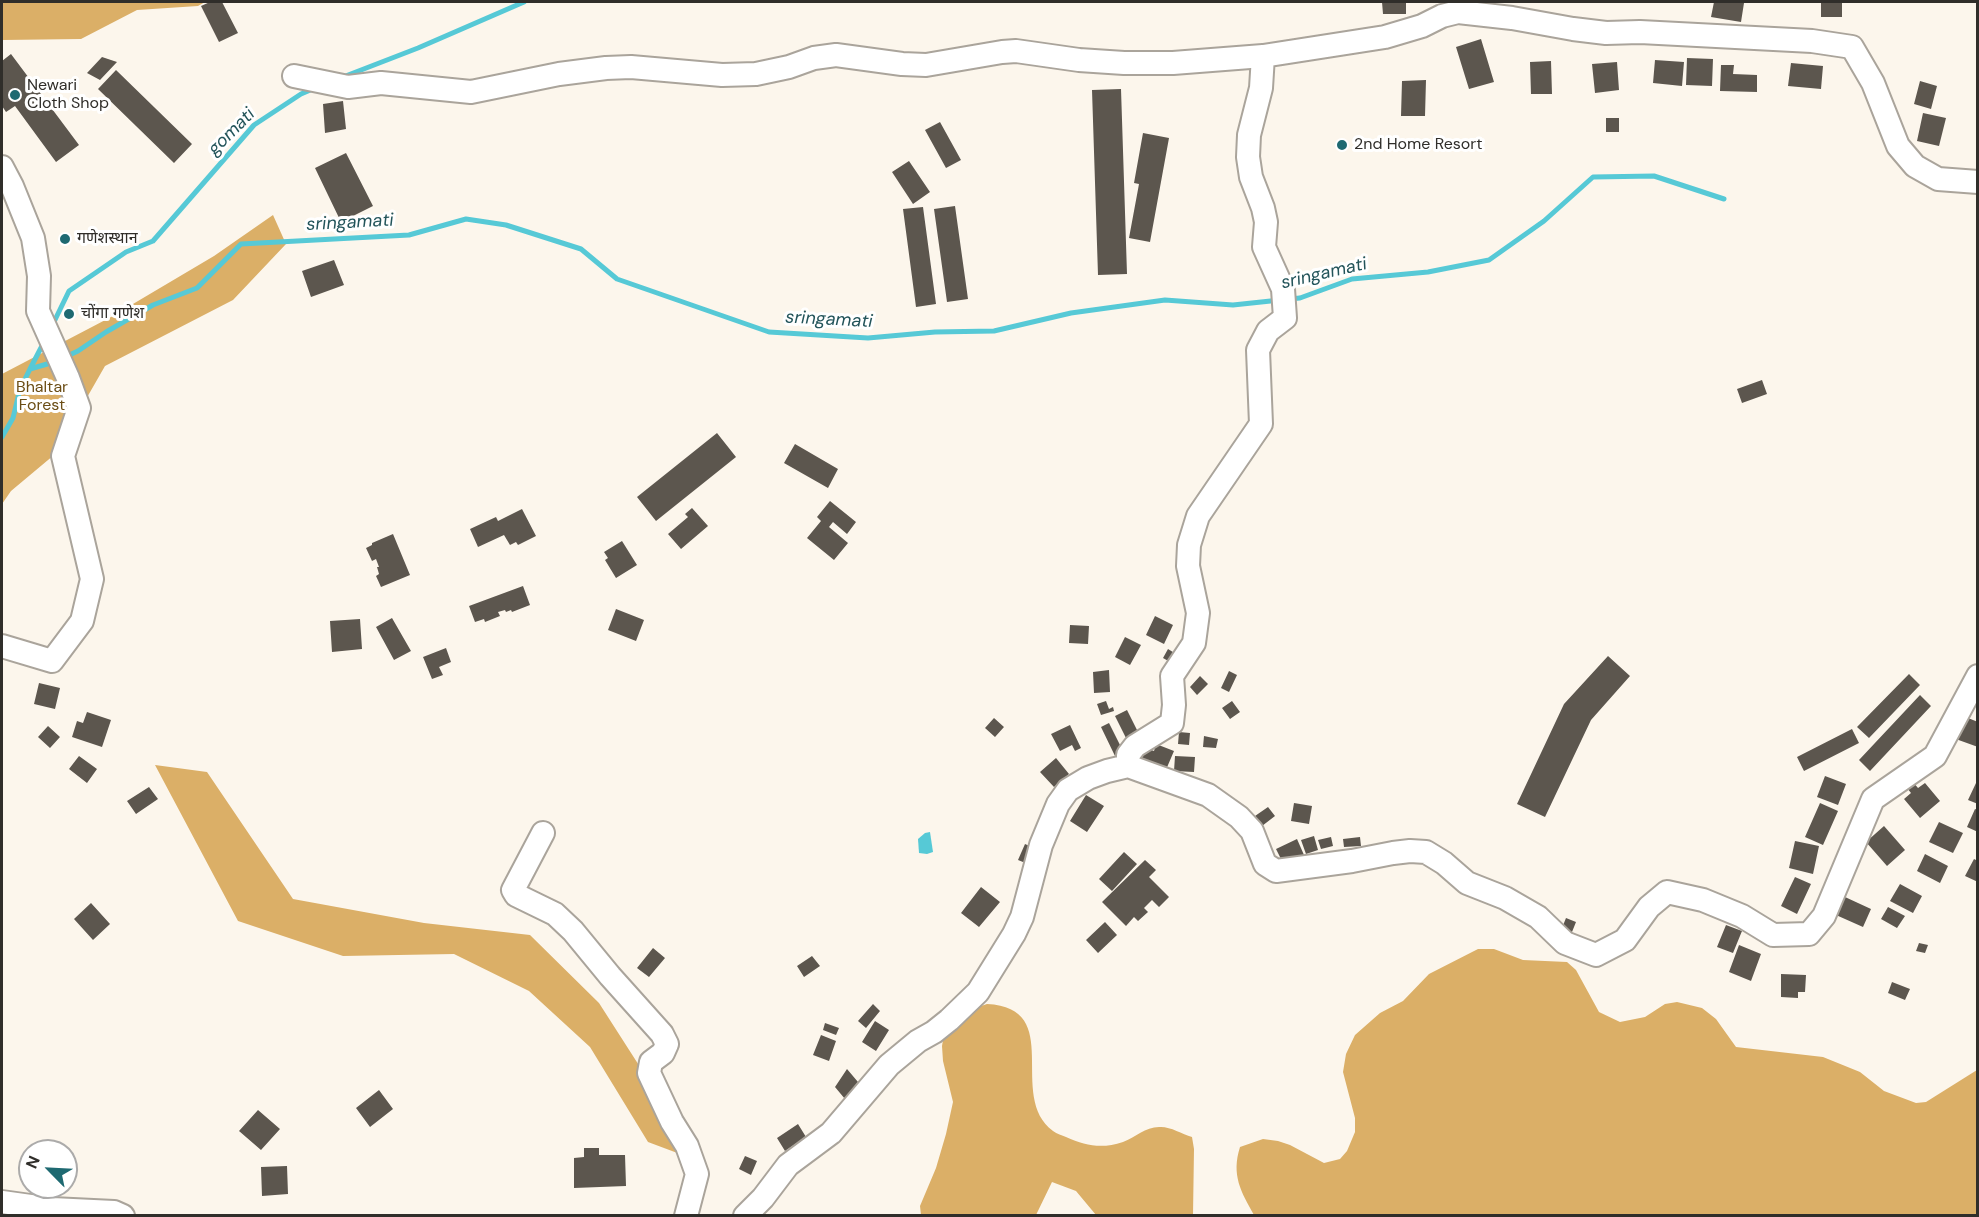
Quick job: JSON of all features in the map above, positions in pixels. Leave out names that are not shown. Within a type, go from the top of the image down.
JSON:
[{"type":"street","points":[[294,76],[348,87],[381,83],[471,92],[559,74],[631,67],[722,75],[756,74],[789,67],[814,58],[836,55],[902,64],[926,64],[1016,51],[1079,60],[1173,63],[1263,57],[1385,37],[1458,12],[1606,33],[1640,32],[1812,41],[1852,47],[1873,83],[1898,146],[1915,166],[1938,179],[1977,182]]},
{"type":"street","points":[[1128,766],[1128,755],[1136,746],[1172,723],[1174,705],[1172,676],[1194,643],[1198,613],[1188,566],[1189,544],[1198,516],[1261,424],[1258,350],[1268,331],[1285,318],[1282,289],[1264,247],[1266,222],[1251,177],[1248,157],[1249,135],[1261,88],[1263,57]]},
{"type":"street","points":[[2,167],[33,238],[39,276],[38,311],[79,408],[63,456],[92,579],[82,621],[52,661],[2,646]]},
{"type":"street","points":[[745,1215],[763,1198],[788,1165],[831,1133],[889,1065],[918,1041],[949,1020],[978,992],[1018,926],[1051,818],[1068,790],[1088,778],[1128,766],[1208,795],[1252,831],[1264,864],[1276,871],[1393,853],[1426,852],[1444,863],[1467,883],[1506,898],[1538,917],[1565,943],[1596,955],[1625,940],[1649,907],[1667,892],[1712,904],[1742,916],[1773,935],[1809,934],[1824,916],[1873,799],[1935,756],[1977,676]]},
{"type":"street","points":[[543,833],[513,890],[516,895],[555,914],[573,930],[662,1034],[667,1044],[663,1053],[651,1062],[649,1073],[667,1112],[687,1146],[697,1174],[686,1215]]},
{"type":"street","points":[[2,1202],[52,1209],[114,1212],[123,1215]]},
{"type":"green space","points":[[2,2],[205,2],[198,6],[137,10],[81,39],[3,40]]},
{"type":"green space","name":"Bhaltar Forest","points":[[273,215],[286,244],[233,300],[105,366],[54,455],[11,491],[2,504],[2,374],[111,317],[214,256]]},
{"type":"green space","points":[[155,765],[207,772],[293,899],[424,923],[530,935],[599,1003],[658,1095],[680,1154],[648,1142],[590,1047],[529,991],[454,954],[343,956],[238,921]]},
{"type":"green space","points":[[1478,949],[1494,949],[1523,960],[1567,962],[1576,970],[1599,1012],[1620,1022],[1645,1017],[1665,1004],[1677,1002],[1702,1008],[1716,1019],[1736,1047],[1823,1057],[1860,1072],[1884,1091],[1916,1103],[1926,1102],[1977,1070],[1977,1215],[1254,1215],[1241,1191],[1237,1175],[1237,1157],[1240,1147],[1263,1139],[1290,1145],[1324,1163],[1340,1159],[1347,1151],[1355,1132],[1355,1118],[1343,1072],[1346,1054],[1355,1035],[1380,1013],[1403,1001],[1429,974]]},
{"type":"green space","points":[[987,1004],[1011,1009],[1024,1021],[1030,1037],[1034,1097],[1040,1116],[1053,1131],[1080,1143],[1094,1146],[1123,1142],[1156,1127],[1169,1128],[1192,1137],[1194,1149],[1193,1215],[1096,1215],[1076,1191],[1052,1182],[1036,1215],[921,1215],[920,1206],[936,1168],[953,1102],[943,1061],[944,1034],[969,1010]]},
{"type":"water","points":[[930,832],[933,852],[919,853],[918,839]]},
{"type":"building","points":[[210,2],[222,2],[238,33],[219,42],[201,6]]},
{"type":"building","points":[[1382,2],[1406,2],[1406,14],[1383,14]]},
{"type":"building","points":[[1714,2],[1744,3],[1741,22],[1711,17]]},
{"type":"building","points":[[1821,2],[1842,2],[1842,17],[1821,17]]},
{"type":"building","points":[[1481,39],[1494,82],[1469,89],[1456,47]]},
{"type":"building","points":[[11,54],[79,145],[56,162],[15,106],[6,112],[2,106],[2,61]]},
{"type":"building","points":[[102,57],[117,62],[100,80],[87,73]]},
{"type":"building","points":[[1687,58],[1713,59],[1712,86],[1686,85]]},
{"type":"building","points":[[1655,60],[1684,62],[1682,86],[1653,83]]},
{"type":"building","points":[[1551,61],[1552,94],[1531,94],[1530,62]]},
{"type":"building","points":[[1617,62],[1619,90],[1595,93],[1592,64]]},
{"type":"building","points":[[1791,63],[1823,66],[1821,89],[1788,86]]},
{"type":"building","points":[[1721,65],[1734,65],[1733,74],[1757,75],[1757,92],[1720,91]]},
{"type":"building","points":[[116,70],[192,144],[174,163],[98,89]]},
{"type":"building","points":[[1426,80],[1425,116],[1401,116],[1402,81]]},
{"type":"building","points":[[1920,81],[1937,86],[1931,109],[1914,104]]},
{"type":"building","points":[[1121,89],[1127,274],[1098,275],[1092,90]]},
{"type":"building","points":[[343,101],[346,129],[325,133],[323,104]]},
{"type":"building","points":[[1923,113],[1946,118],[1939,146],[1917,141]]},
{"type":"building","points":[[1606,118],[1619,118],[1619,132],[1606,132]]},
{"type":"building","points":[[940,122],[961,160],[946,168],[925,130]]},
{"type":"building","points":[[1143,133],[1169,138],[1150,242],[1129,238],[1139,184],[1134,183]]},
{"type":"building","points":[[346,153],[373,206],[341,222],[315,168]]},
{"type":"building","points":[[909,161],[930,192],[913,204],[892,172]]},
{"type":"building","points":[[955,206],[968,299],[947,302],[934,209]]},
{"type":"building","points":[[923,207],[936,304],[916,307],[903,209]]},
{"type":"building","points":[[334,260],[344,285],[311,297],[302,271]]},
{"type":"building","points":[[1762,380],[1767,394],[1742,403],[1737,389]]},
{"type":"building","points":[[717,433],[736,457],[656,521],[637,497]]},
{"type":"building","points":[[795,444],[838,469],[828,488],[784,463]]},
{"type":"building","points":[[830,501],[856,522],[847,534],[833,522],[829,527],[848,543],[834,560],[807,538],[821,521],[817,517]]},
{"type":"building","points":[[692,508],[708,526],[681,549],[668,534],[688,517],[685,514]]},
{"type":"building","points":[[522,509],[536,536],[518,545],[516,542],[510,545],[504,535],[478,547],[470,529],[496,517],[498,521]]},
{"type":"building","points":[[393,534],[410,575],[381,587],[376,576],[379,574],[377,567],[379,567],[376,559],[372,561],[366,548]]},
{"type":"building","points":[[622,541],[637,565],[616,578],[605,560],[608,558],[604,552]]},
{"type":"building","points":[[523,586],[530,605],[512,612],[505,610],[498,612],[500,616],[485,622],[484,619],[475,622],[469,606]]},
{"type":"building","points":[[616,609],[644,620],[636,641],[608,630]]},
{"type":"building","points":[[1155,616],[1173,625],[1164,644],[1146,635]]},
{"type":"building","points":[[392,618],[411,651],[394,660],[376,627]]},
{"type":"building","points":[[360,619],[362,649],[332,652],[330,621]]},
{"type":"building","points":[[1070,625],[1089,626],[1088,644],[1069,643]]},
{"type":"building","points":[[1125,637],[1141,645],[1130,665],[1115,657]]},
{"type":"building","points":[[446,648],[451,662],[439,667],[443,675],[432,679],[423,657]]},
{"type":"building","points":[[1168,649],[1181,657],[1177,666],[1163,658]]},
{"type":"building","points":[[1608,656],[1630,676],[1591,720],[1545,817],[1517,804],[1564,704]]},
{"type":"building","points":[[1109,670],[1110,692],[1094,693],[1093,672]]},
{"type":"building","points":[[1229,671],[1237,675],[1229,692],[1221,688]]},
{"type":"building","points":[[1909,674],[1920,685],[1869,738],[1857,727]]},
{"type":"building","points":[[1200,676],[1208,684],[1197,695],[1190,687]]},
{"type":"building","points":[[39,683],[60,688],[55,709],[34,704]]},
{"type":"building","points":[[1920,695],[1931,706],[1870,771],[1859,760]]},
{"type":"building","points":[[1106,701],[1109,709],[1113,707],[1114,711],[1101,715],[1097,704]]},
{"type":"building","points":[[1232,701],[1240,712],[1230,719],[1222,708]]},
{"type":"building","points":[[1127,710],[1139,734],[1127,740],[1115,716]]},
{"type":"building","points":[[87,712],[111,720],[102,747],[72,737],[77,721],[83,723]]},
{"type":"building","points":[[1963,716],[1978,722],[1978,747],[1953,738]]},
{"type":"building","points":[[994,718],[1004,727],[995,737],[985,728]]},
{"type":"building","points":[[1109,723],[1123,751],[1115,756],[1101,727]]},
{"type":"building","points":[[1070,725],[1081,748],[1075,751],[1072,745],[1060,751],[1051,734]]},
{"type":"building","points":[[48,726],[60,737],[50,748],[38,737]]},
{"type":"building","points":[[1852,729],[1859,743],[1804,771],[1797,757]]},
{"type":"building","points":[[1179,732],[1190,733],[1189,745],[1178,744]]},
{"type":"building","points":[[1204,736],[1218,739],[1216,748],[1203,747]]},
{"type":"building","points":[[1156,744],[1174,751],[1165,772],[1140,762],[1146,748],[1154,751]]},
{"type":"building","points":[[79,756],[97,769],[87,783],[69,769]]},
{"type":"building","points":[[1175,756],[1195,757],[1194,772],[1174,771]]},
{"type":"building","points":[[1056,758],[1069,774],[1054,787],[1040,772]]},
{"type":"building","points":[[1825,776],[1846,784],[1838,805],[1817,797]]},
{"type":"building","points":[[1913,782],[1918,788],[1925,783],[1940,801],[1920,818],[1904,799],[1911,793],[1907,788]]},
{"type":"building","points":[[1976,783],[1978,784],[1978,804],[1968,800]]},
{"type":"building","points":[[149,787],[158,799],[136,814],[127,801]]},
{"type":"building","points":[[1086,795],[1104,806],[1087,832],[1070,821]]},
{"type":"building","points":[[1294,803],[1312,806],[1309,824],[1291,821]]},
{"type":"building","points":[[1820,803],[1838,811],[1823,845],[1805,837]]},
{"type":"building","points":[[1268,807],[1275,816],[1262,826],[1255,816]]},
{"type":"building","points":[[1975,809],[1978,810],[1978,832],[1967,827]]},
{"type":"building","points":[[1939,822],[1963,833],[1953,853],[1929,842]]},
{"type":"building","points":[[1884,826],[1905,850],[1887,866],[1866,842]]},
{"type":"building","points":[[1314,836],[1318,850],[1306,854],[1301,840]]},
{"type":"building","points":[[1331,837],[1333,846],[1321,849],[1318,840]]},
{"type":"building","points":[[1360,837],[1361,846],[1344,847],[1343,839]]},
{"type":"building","points":[[1297,839],[1304,855],[1284,865],[1276,849]]},
{"type":"building","points":[[1795,841],[1819,846],[1813,874],[1789,868]]},
{"type":"building","points":[[1025,844],[1034,848],[1028,864],[1018,860]]},
{"type":"building","points":[[1124,852],[1137,864],[1112,891],[1099,879]]},
{"type":"building","points":[[1925,854],[1948,866],[1940,883],[1917,871]]},
{"type":"building","points":[[1974,859],[1978,861],[1978,882],[1965,876]]},
{"type":"building","points":[[1145,860],[1156,870],[1149,877],[1169,897],[1159,907],[1152,900],[1144,908],[1148,912],[1138,921],[1134,917],[1126,926],[1102,902]]},
{"type":"building","points":[[1795,877],[1811,884],[1797,914],[1781,906]]},
{"type":"building","points":[[1900,884],[1922,896],[1913,913],[1890,901]]},
{"type":"building","points":[[981,887],[1000,902],[979,927],[961,913]]},
{"type":"building","points":[[1845,897],[1871,909],[1863,927],[1836,915]]},
{"type":"building","points":[[91,903],[110,924],[93,940],[74,919]]},
{"type":"building","points":[[1888,907],[1905,916],[1897,928],[1881,919]]},
{"type":"building","points":[[1566,918],[1576,922],[1572,932],[1562,928]]},
{"type":"building","points":[[1105,922],[1117,935],[1098,953],[1086,940]]},
{"type":"building","points":[[1726,925],[1742,931],[1733,953],[1717,947]]},
{"type":"building","points":[[1919,943],[1928,945],[1925,953],[1916,951]]},
{"type":"building","points":[[1739,945],[1761,954],[1751,981],[1729,972]]},
{"type":"building","points":[[653,948],[665,958],[649,977],[637,968]]},
{"type":"building","points":[[812,956],[820,966],[804,977],[797,966]]},
{"type":"building","points":[[1781,974],[1806,975],[1805,992],[1798,992],[1798,998],[1781,997]]},
{"type":"building","points":[[1892,982],[1910,989],[1905,1000],[1888,993]]},
{"type":"building","points":[[873,1004],[880,1011],[866,1028],[858,1021]]},
{"type":"building","points":[[875,1021],[889,1030],[876,1051],[862,1042]]},
{"type":"building","points":[[825,1023],[839,1028],[836,1035],[823,1030]]},
{"type":"building","points":[[821,1035],[836,1041],[829,1061],[813,1055]]},
{"type":"building","points":[[847,1069],[858,1082],[845,1099],[835,1087]]},
{"type":"building","points":[[379,1090],[393,1109],[370,1127],[356,1108]]},
{"type":"building","points":[[258,1110],[280,1129],[261,1150],[239,1131]]},
{"type":"building","points":[[798,1124],[806,1137],[785,1151],[777,1138]]},
{"type":"building","points":[[584,1148],[599,1148],[599,1155],[625,1155],[626,1186],[574,1188],[574,1158],[584,1157]]},
{"type":"building","points":[[745,1156],[757,1161],[751,1175],[739,1169]]},
{"type":"building","points":[[287,1166],[288,1194],[262,1196],[261,1167]]},
{"type":"waterway","name":"gomati","points":[[343,77],[418,48],[524,2]]},
{"type":"waterway","name":"gomati","points":[[52,326],[69,291],[126,252],[153,241],[254,125],[301,94],[315,88]]},
{"type":"waterway","name":"sringamati","points":[[1289,299],[1300,298],[1352,279],[1428,272],[1489,260],[1544,221],[1593,177],[1654,176],[1724,199]]},
{"type":"waterway","name":"sringamati","points":[[65,357],[153,305],[197,288],[241,244],[409,235],[466,219],[506,225],[581,249],[617,279],[769,332],[868,338],[935,332],[994,331],[1071,313],[1165,300],[1233,305],[1280,300]]},
{"type":"waterway","name":"gomati","points":[[30,369],[45,340]]},
{"type":"waterway","name":"sringamati","points":[[2,437],[13,418],[20,389],[30,369],[54,362]]},
{"type":"place","name":"Newari Cloth Shop","points":[[15,95]]},
{"type":"place","name":"2nd Home Resort","points":[[1342,145]]},
{"type":"place","name":"गणेशस्थान","points":[[65,239]]},
{"type":"place","name":"चोंगा गणेश","points":[[69,314]]}]
